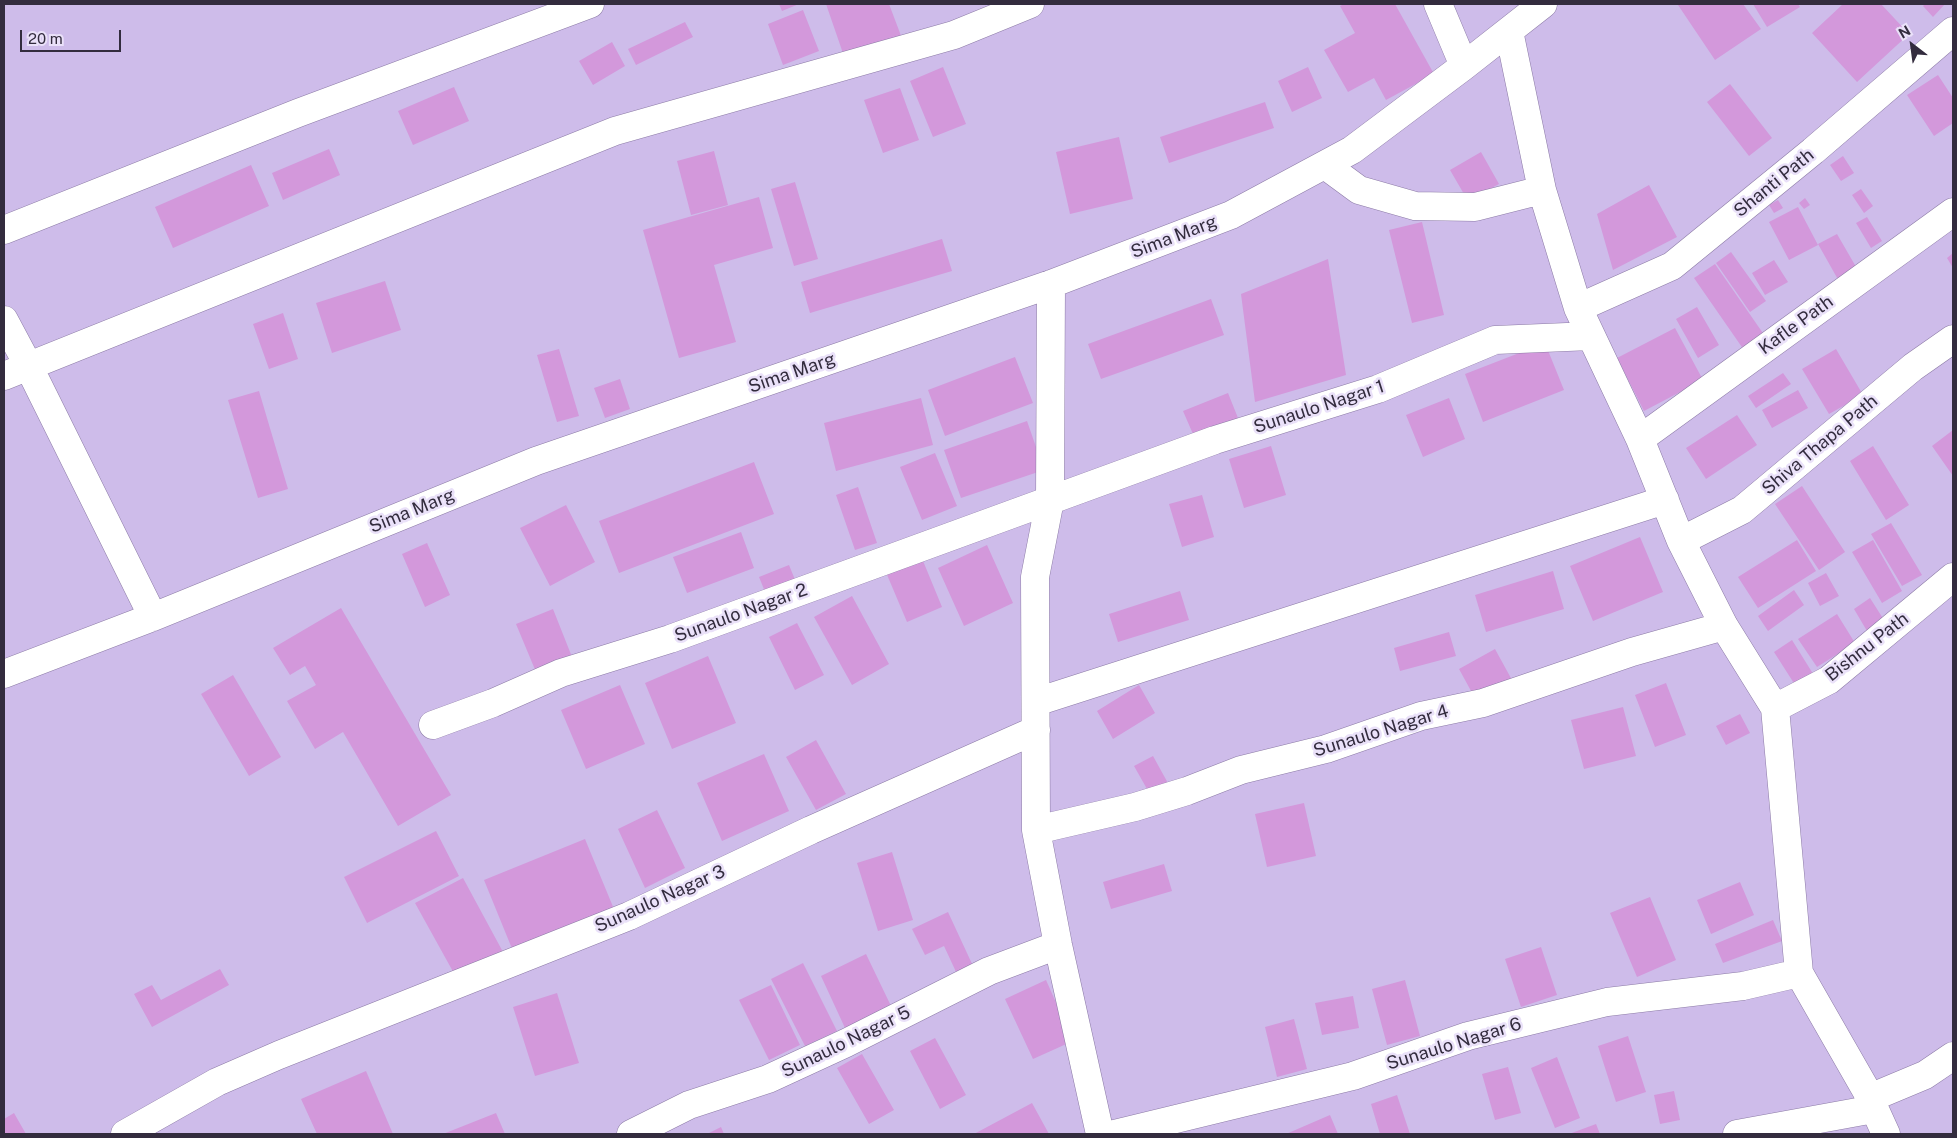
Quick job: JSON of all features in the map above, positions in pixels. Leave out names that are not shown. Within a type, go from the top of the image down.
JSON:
[{"type":"street","points":[[4,230],[298,112],[590,4]]},
{"type":"street","points":[[4,376],[615,131],[954,35],[1030,4]]},
{"type":"street","points":[[1438,4],[1464,66]]},
{"type":"street","name":"Sima Marg","points":[[4,674],[153,617],[536,460],[1051,284],[1230,215],[1352,150],[1543,4]]},
{"type":"street","points":[[1509,31],[1542,190],[1578,308],[1640,439],[1681,541],[1724,626],[1775,708],[1799,973],[1872,1103],[1886,1134]]},
{"type":"street","name":"Shanti Path","points":[[1578,308],[1672,266],[1813,152],[1953,31]]},
{"type":"street","points":[[1325,165],[1359,190],[1415,206],[1475,207],[1542,190]]},
{"type":"street","name":"Kafle Path","points":[[1640,439],[1953,212]]},
{"type":"street","points":[[1051,284],[1050,500],[1036,577],[1036,830],[1058,945],[1100,1134]]},
{"type":"street","points":[[4,320],[153,617]]},
{"type":"street","name":"Sunaulo Nagar 1","points":[[1050,500],[1214,440],[1378,389],[1495,340],[1591,336]]},
{"type":"street","name":"Shiva Thapa Path","points":[[1681,541],[1742,510],[1913,367],[1953,339]]},
{"type":"street","name":"Sunaulo Nagar 2","points":[[433,725],[492,704],[562,673],[670,639],[1050,500]]},
{"type":"street","points":[[1036,702],[1665,500]]},
{"type":"street","name":"Bishnu Path","points":[[1775,708],[1828,680],[1953,577]]},
{"type":"street","name":"Sunaulo Nagar 4","points":[[1036,830],[1135,807],[1187,791],[1241,770],[1326,749],[1421,716],[1483,703],[1632,652],[1724,626]]},
{"type":"street","name":"Sunaulo Nagar 3","points":[[125,1134],[217,1082],[279,1055],[629,916],[811,830],[1036,730]]},
{"type":"street","name":"Sunaulo Nagar 5","points":[[632,1134],[690,1105],[768,1079],[846,1043],[989,971],[1058,945]]},
{"type":"street","name":"Sunaulo Nagar 6","points":[[1114,1134],[1352,1076],[1468,1036],[1607,1002],[1743,986],[1799,973]]},
{"type":"street","points":[[1737,1134],[1872,1103],[1925,1074],[1953,1056]]},
{"type":"building","points":[[779,4],[799,4],[782,11]]},
{"type":"building","points":[[826,4],[889,4],[903,41],[846,62]]},
{"type":"building","points":[[1344,4],[1395,4],[1434,74],[1386,100],[1374,78],[1348,92],[1324,50],[1355,33],[1340,6]]},
{"type":"building","points":[[1743,4],[1761,29],[1715,60],[1678,5]]},
{"type":"building","points":[[1753,4],[1798,4],[1800,7],[1767,27]]},
{"type":"building","points":[[1843,4],[1881,4],[1909,34],[1857,82],[1812,33]]},
{"type":"building","points":[[1925,4],[1945,4],[1933,17],[1923,6]]},
{"type":"building","points":[[803,10],[819,51],[783,65],[768,24]]},
{"type":"building","points":[[685,22],[693,37],[636,65],[628,49]]},
{"type":"building","points":[[612,42],[625,66],[593,85],[579,61]]},
{"type":"building","points":[[943,67],[966,124],[933,137],[910,81]]},
{"type":"building","points":[[1308,67],[1322,98],[1292,112],[1278,81]]},
{"type":"building","points":[[1938,75],[1953,98],[1953,123],[1934,136],[1907,95]]},
{"type":"building","points":[[1730,84],[1772,138],[1749,156],[1707,102]]},
{"type":"building","points":[[454,87],[469,121],[413,145],[398,111]]},
{"type":"building","points":[[900,88],[919,140],[883,153],[864,100]]},
{"type":"building","points":[[1265,102],[1274,128],[1169,163],[1160,137]]},
{"type":"building","points":[[1119,137],[1133,199],[1070,214],[1056,152]]},
{"type":"building","points":[[329,149],[340,175],[283,200],[272,173]]},
{"type":"building","points":[[714,151],[728,205],[691,215],[677,161]]},
{"type":"building","points":[[1481,152],[1499,184],[1468,201],[1450,170]]},
{"type":"building","points":[[1843,156],[1854,173],[1841,181],[1830,165]]},
{"type":"building","points":[[251,165],[269,206],[173,248],[155,207]]},
{"type":"building","points":[[795,182],[818,259],[794,266],[771,189]]},
{"type":"building","points":[[1649,185],[1677,237],[1613,270],[1597,214]]},
{"type":"building","points":[[1861,189],[1873,206],[1864,213],[1852,195]]},
{"type":"building","points":[[759,197],[773,248],[714,265],[736,342],[679,358],[643,230]]},
{"type":"building","points":[[1805,198],[1810,205],[1804,209],[1799,203]]},
{"type":"building","points":[[1778,200],[1783,208],[1774,213],[1769,205]]},
{"type":"building","points":[[1798,207],[1818,245],[1789,260],[1769,222]]},
{"type":"building","points":[[1867,217],[1882,241],[1871,248],[1856,223]]},
{"type":"building","points":[[1422,222],[1444,315],[1412,323],[1389,230]]},
{"type":"building","points":[[1837,234],[1859,272],[1840,283],[1818,244]]},
{"type":"building","points":[[942,239],[952,271],[810,313],[801,282]]},
{"type":"building","points":[[1731,252],[1766,301],[1750,312],[1716,263]]},
{"type":"building","points":[[1953,253],[1953,268],[1947,258]]},
{"type":"building","points":[[1328,259],[1346,375],[1255,402],[1241,294]]},
{"type":"building","points":[[1774,260],[1788,282],[1765,295],[1752,273]]},
{"type":"building","points":[[1715,264],[1767,339],[1746,353],[1694,278]]},
{"type":"building","points":[[385,281],[401,330],[332,353],[316,303]]},
{"type":"building","points":[[1211,299],[1224,335],[1101,379],[1088,344]]},
{"type":"building","points":[[1697,307],[1719,345],[1698,358],[1676,319]]},
{"type":"building","points":[[283,313],[298,359],[269,369],[253,324]]},
{"type":"building","points":[[1675,328],[1703,380],[1644,411],[1617,358]]},
{"type":"building","points":[[1545,343],[1564,390],[1483,422],[1465,374]]},
{"type":"building","points":[[559,349],[579,416],[557,422],[537,355]]},
{"type":"building","points":[[1836,349],[1863,395],[1829,414],[1802,369]]},
{"type":"building","points":[[1015,357],[1033,403],[945,436],[928,390]]},
{"type":"building","points":[[1783,373],[1791,384],[1756,408],[1748,396]]},
{"type":"building","points":[[620,379],[630,409],[605,418],[594,388]]},
{"type":"building","points":[[1798,390],[1808,408],[1772,428],[1762,410]]},
{"type":"building","points":[[259,391],[288,489],[258,498],[228,400]]},
{"type":"building","points":[[1228,393],[1240,423],[1196,441],[1183,411]]},
{"type":"building","points":[[921,398],[933,445],[836,471],[824,423]]},
{"type":"building","points":[[1449,398],[1465,439],[1423,457],[1406,415]]},
{"type":"building","points":[[1737,415],[1757,445],[1706,479],[1686,448]]},
{"type":"building","points":[[1027,421],[1044,470],[961,498],[944,450]]},
{"type":"building","points":[[1953,430],[1953,476],[1932,446]]},
{"type":"building","points":[[1271,446],[1286,495],[1244,508],[1229,459]]},
{"type":"building","points":[[1873,446],[1909,505],[1886,520],[1850,461]]},
{"type":"building","points":[[935,453],[957,506],[922,520],[900,467]]},
{"type":"building","points":[[754,462],[774,514],[619,573],[599,521]]},
{"type":"building","points":[[1802,486],[1845,552],[1819,570],[1775,504]]},
{"type":"building","points":[[858,487],[877,543],[855,550],[836,495]]},
{"type":"building","points":[[1202,495],[1214,537],[1182,547],[1169,504]]},
{"type":"building","points":[[566,505],[595,562],[550,586],[520,528]]},
{"type":"building","points":[[1891,523],[1922,575],[1902,586],[1871,534]]},
{"type":"building","points":[[741,532],[754,568],[687,593],[673,557]]},
{"type":"building","points":[[1640,537],[1663,592],[1593,621],[1570,566]]},
{"type":"building","points":[[1797,540],[1816,571],[1758,608],[1738,577]]},
{"type":"building","points":[[1873,540],[1902,591],[1882,603],[1852,552]]},
{"type":"building","points":[[427,543],[450,595],[425,607],[402,554]]},
{"type":"building","points":[[987,545],[1013,603],[964,626],[938,568]]},
{"type":"building","points":[[921,556],[942,607],[907,622],[885,570]]},
{"type":"building","points":[[789,565],[798,587],[768,599],[759,577]]},
{"type":"building","points":[[1553,571],[1564,609],[1486,632],[1475,595]]},
{"type":"building","points":[[1826,573],[1839,596],[1820,606],[1808,583]]},
{"type":"building","points":[[1794,590],[1804,605],[1768,631],[1758,616]]},
{"type":"building","points":[[1180,591],[1189,620],[1118,642],[1109,614]]},
{"type":"building","points":[[852,596],[889,664],[852,685],[814,617]]},
{"type":"building","points":[[1870,598],[1884,620],[1867,631],[1854,609]]},
{"type":"building","points":[[341,608],[451,795],[398,826],[343,732],[315,749],[287,701],[316,685],[305,666],[290,675],[273,648]]},
{"type":"building","points":[[553,609],[572,657],[536,672],[516,624]]},
{"type":"building","points":[[1837,614],[1855,643],[1817,667],[1798,639]]},
{"type":"building","points":[[797,623],[824,675],[795,690],[769,637]]},
{"type":"building","points":[[1449,632],[1456,656],[1400,671],[1394,648]]},
{"type":"building","points":[[1792,640],[1815,677],[1797,688],[1774,652]]},
{"type":"building","points":[[1495,649],[1512,680],[1476,700],[1459,669]]},
{"type":"building","points":[[708,656],[736,723],[672,749],[645,683]]},
{"type":"building","points":[[233,675],[281,757],[249,776],[201,694]]},
{"type":"building","points":[[1666,683],[1686,735],[1655,747],[1635,695]]},
{"type":"building","points":[[620,685],[645,744],[586,769],[561,710]]},
{"type":"building","points":[[1139,685],[1155,713],[1113,739],[1097,711]]},
{"type":"building","points":[[1623,707],[1636,756],[1584,769],[1571,720]]},
{"type":"building","points":[[1740,714],[1750,733],[1726,745],[1716,726]]},
{"type":"building","points":[[816,740],[846,794],[816,810],[786,757]]},
{"type":"building","points":[[764,754],[789,811],[722,841],[697,783]]},
{"type":"building","points":[[1153,756],[1169,785],[1151,796],[1134,766]]},
{"type":"building","points":[[1304,803],[1316,856],[1267,867],[1255,814]]},
{"type":"building","points":[[657,810],[685,868],[645,888],[618,829]]},
{"type":"building","points":[[436,831],[459,876],[367,923],[344,877]]},
{"type":"building","points":[[585,839],[616,914],[515,956],[484,880]]},
{"type":"building","points":[[892,852],[913,920],[878,931],[857,863]]},
{"type":"building","points":[[1164,864],[1172,891],[1111,909],[1103,882]]},
{"type":"building","points":[[463,878],[503,952],[456,977],[415,903]]},
{"type":"building","points":[[1740,882],[1754,915],[1711,934],[1697,900]]},
{"type":"building","points":[[1650,897],[1676,960],[1637,977],[1610,913]]},
{"type":"building","points":[[948,912],[973,966],[957,974],[944,946],[925,955],[912,929]]},
{"type":"building","points":[[1773,920],[1782,941],[1723,963],[1715,944]]},
{"type":"building","points":[[1541,947],[1557,995],[1521,1007],[1505,959]]},
{"type":"building","points":[[866,954],[891,1006],[845,1028],[821,976]]},
{"type":"building","points":[[803,963],[837,1031],[805,1046],[771,979]]},
{"type":"building","points":[[220,969],[229,985],[152,1027],[134,994],[152,985],[161,1000]]},
{"type":"building","points":[[1046,980],[1073,1041],[1033,1059],[1005,999]]},
{"type":"building","points":[[1405,980],[1420,1036],[1387,1045],[1372,989]]},
{"type":"building","points":[[771,985],[800,1045],[769,1060],[739,1000]]},
{"type":"building","points":[[557,993],[579,1063],[535,1076],[513,1007]]},
{"type":"building","points":[[1353,996],[1359,1028],[1322,1035],[1315,1003]]},
{"type":"building","points":[[1294,1019],[1307,1069],[1277,1077],[1265,1027]]},
{"type":"building","points":[[1628,1036],[1646,1092],[1616,1102],[1598,1046]]},
{"type":"building","points":[[935,1038],[966,1095],[940,1109],[910,1051]]},
{"type":"building","points":[[862,1054],[894,1110],[869,1124],[837,1068]]},
{"type":"building","points":[[1557,1057],[1580,1118],[1555,1128],[1531,1068]]},
{"type":"building","points":[[1508,1067],[1521,1113],[1495,1120],[1482,1074]]},
{"type":"building","points":[[366,1071],[393,1134],[317,1134],[301,1099]]},
{"type":"building","points":[[1674,1091],[1680,1120],[1660,1124],[1654,1095]]},
{"type":"building","points":[[1397,1095],[1410,1134],[1380,1134],[1371,1104]]},
{"type":"building","points":[[1032,1103],[1049,1134],[974,1134]]},
{"type":"building","points":[[14,1113],[26,1134],[4,1134],[4,1119]]},
{"type":"building","points":[[496,1113],[505,1134],[443,1134]]},
{"type":"building","points":[[1330,1115],[1338,1134],[1286,1134]]},
{"type":"building","points":[[1596,1124],[1600,1134],[1569,1134]]},
{"type":"building","points":[[721,1127],[724,1134],[707,1134]]}]
